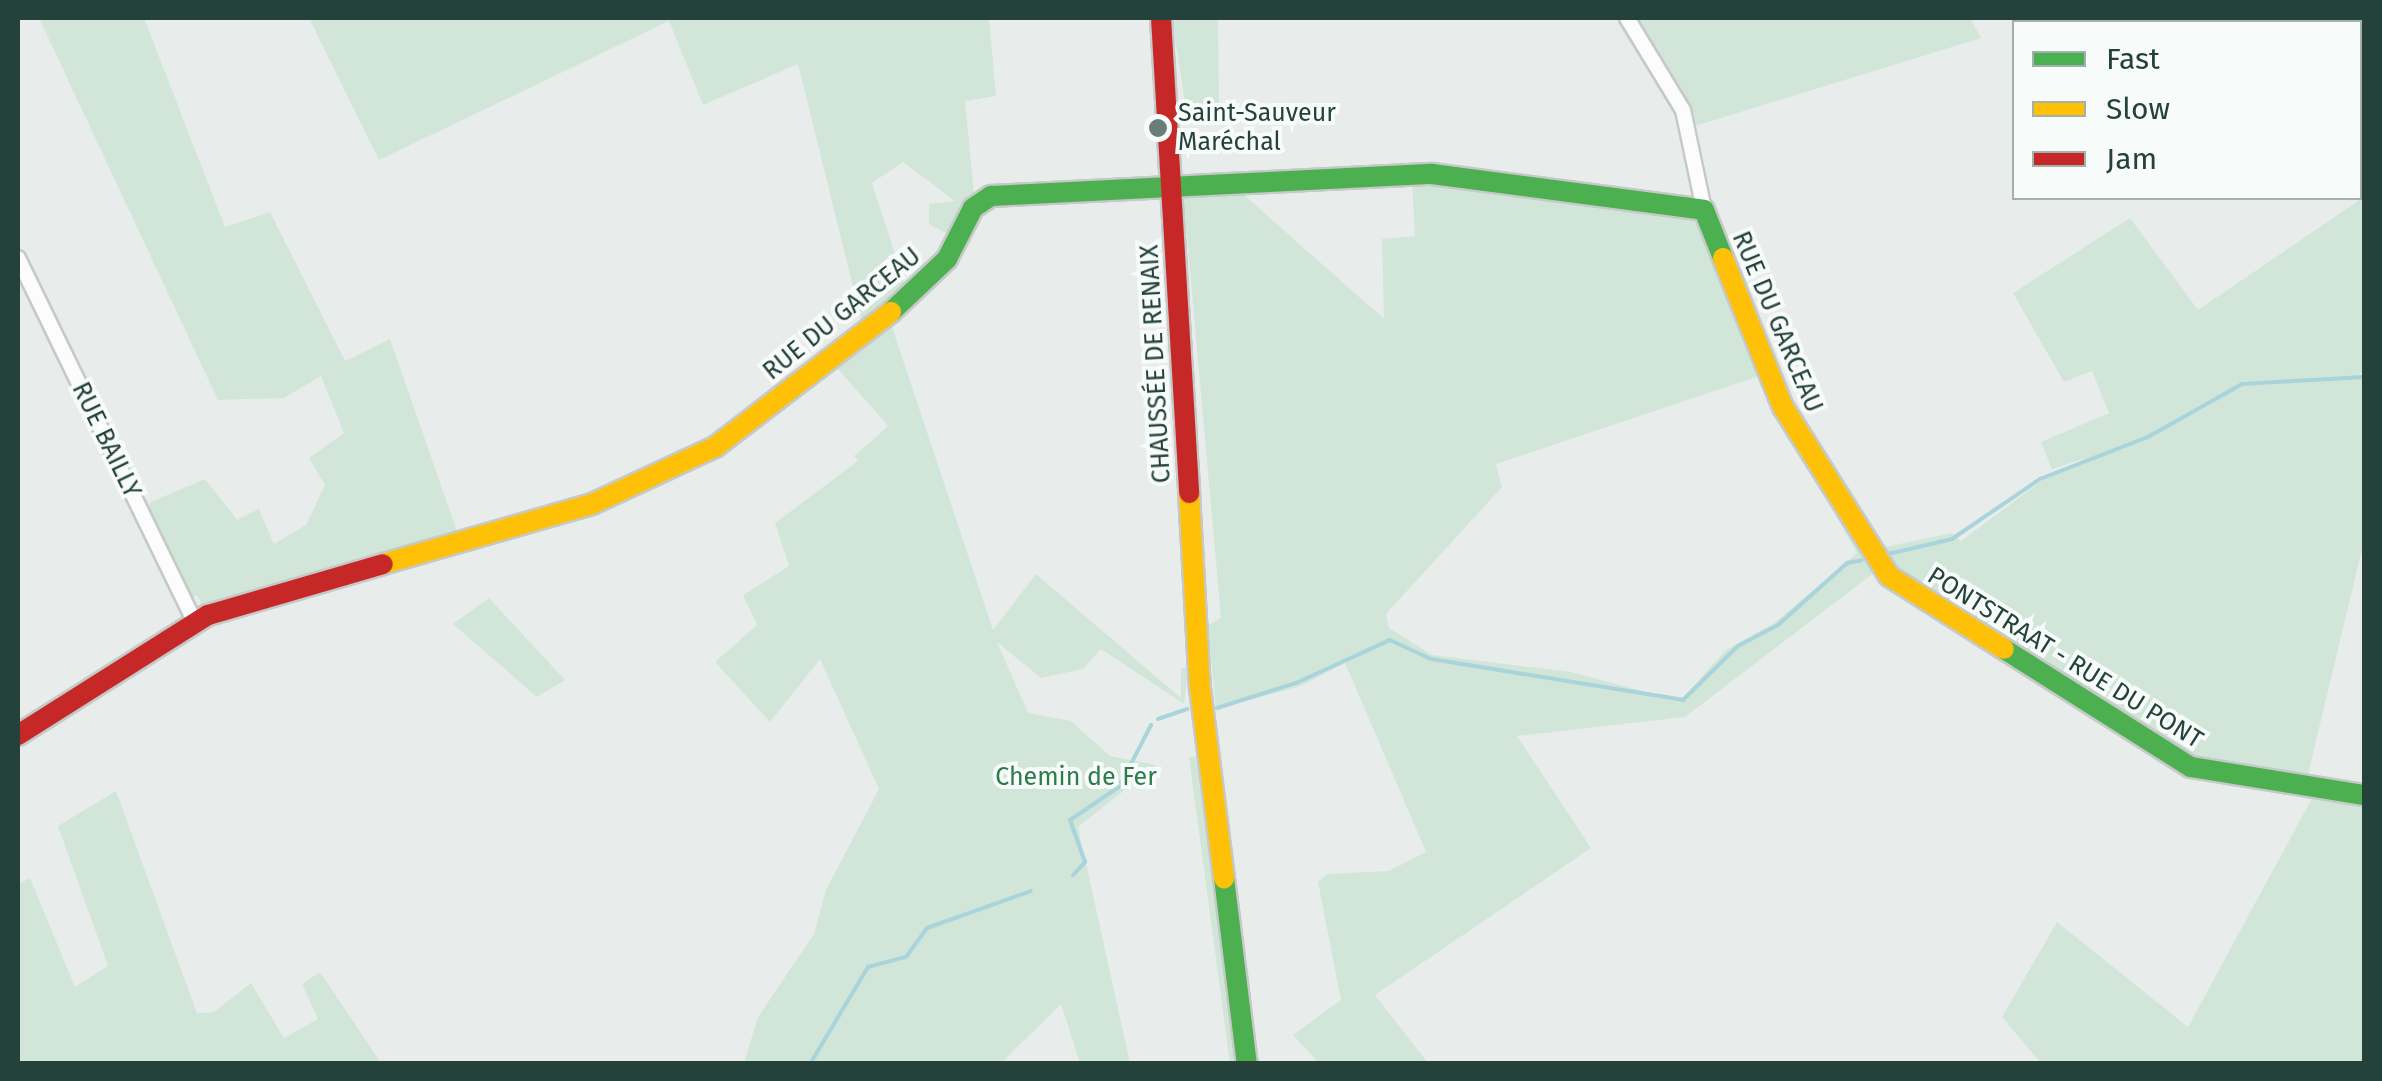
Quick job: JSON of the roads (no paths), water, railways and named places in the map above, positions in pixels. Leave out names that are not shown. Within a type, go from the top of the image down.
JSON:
[{"type":"street","name":"CHAUSSÉE DE RENAIX","points":[[1161,18],[1201,708],[1247,1064]]},
{"type":"street","name":"RUE DU GARCEAU","points":[[1626,18],[1682,110],[1704,210],[1783,408],[1870,556]]},
{"type":"street","name":"RUE DU GARCEAU","points":[[18,735],[195,622],[592,504],[715,447],[918,291],[947,259],[973,208],[992,196],[1171,184],[1432,174],[1704,210]]},
{"type":"street","name":"RUE BAILLY","points":[[18,258],[195,622]]},
{"type":"street","name":"PONTSTRAAT - RUE DU PONT","points":[[1870,556],[1957,625],[2191,767],[2364,794]]},
{"type":"waterway","points":[[1884,555],[1952,539],[2040,479],[2148,437],[2242,384],[2364,377]]},
{"type":"waterway","points":[[1217,708],[1296,683],[1390,640],[1431,659],[1683,700],[1738,646],[1778,625],[1847,563],[1862,560]]},
{"type":"waterway","points":[[1158,719],[1187,709]]},
{"type":"waterway","points":[[1073,875],[1085,862],[1070,820],[1119,787],[1151,725]]},
{"type":"waterway","points":[[810,1064],[868,967],[906,957],[927,928],[1031,891]]},
{"type":"place","name":"Saint-Sauveur Maréchal","points":[[1158,128]]},
{"type":"park label","name":"Chemin de Fer","points":[[1076,777]]}]
